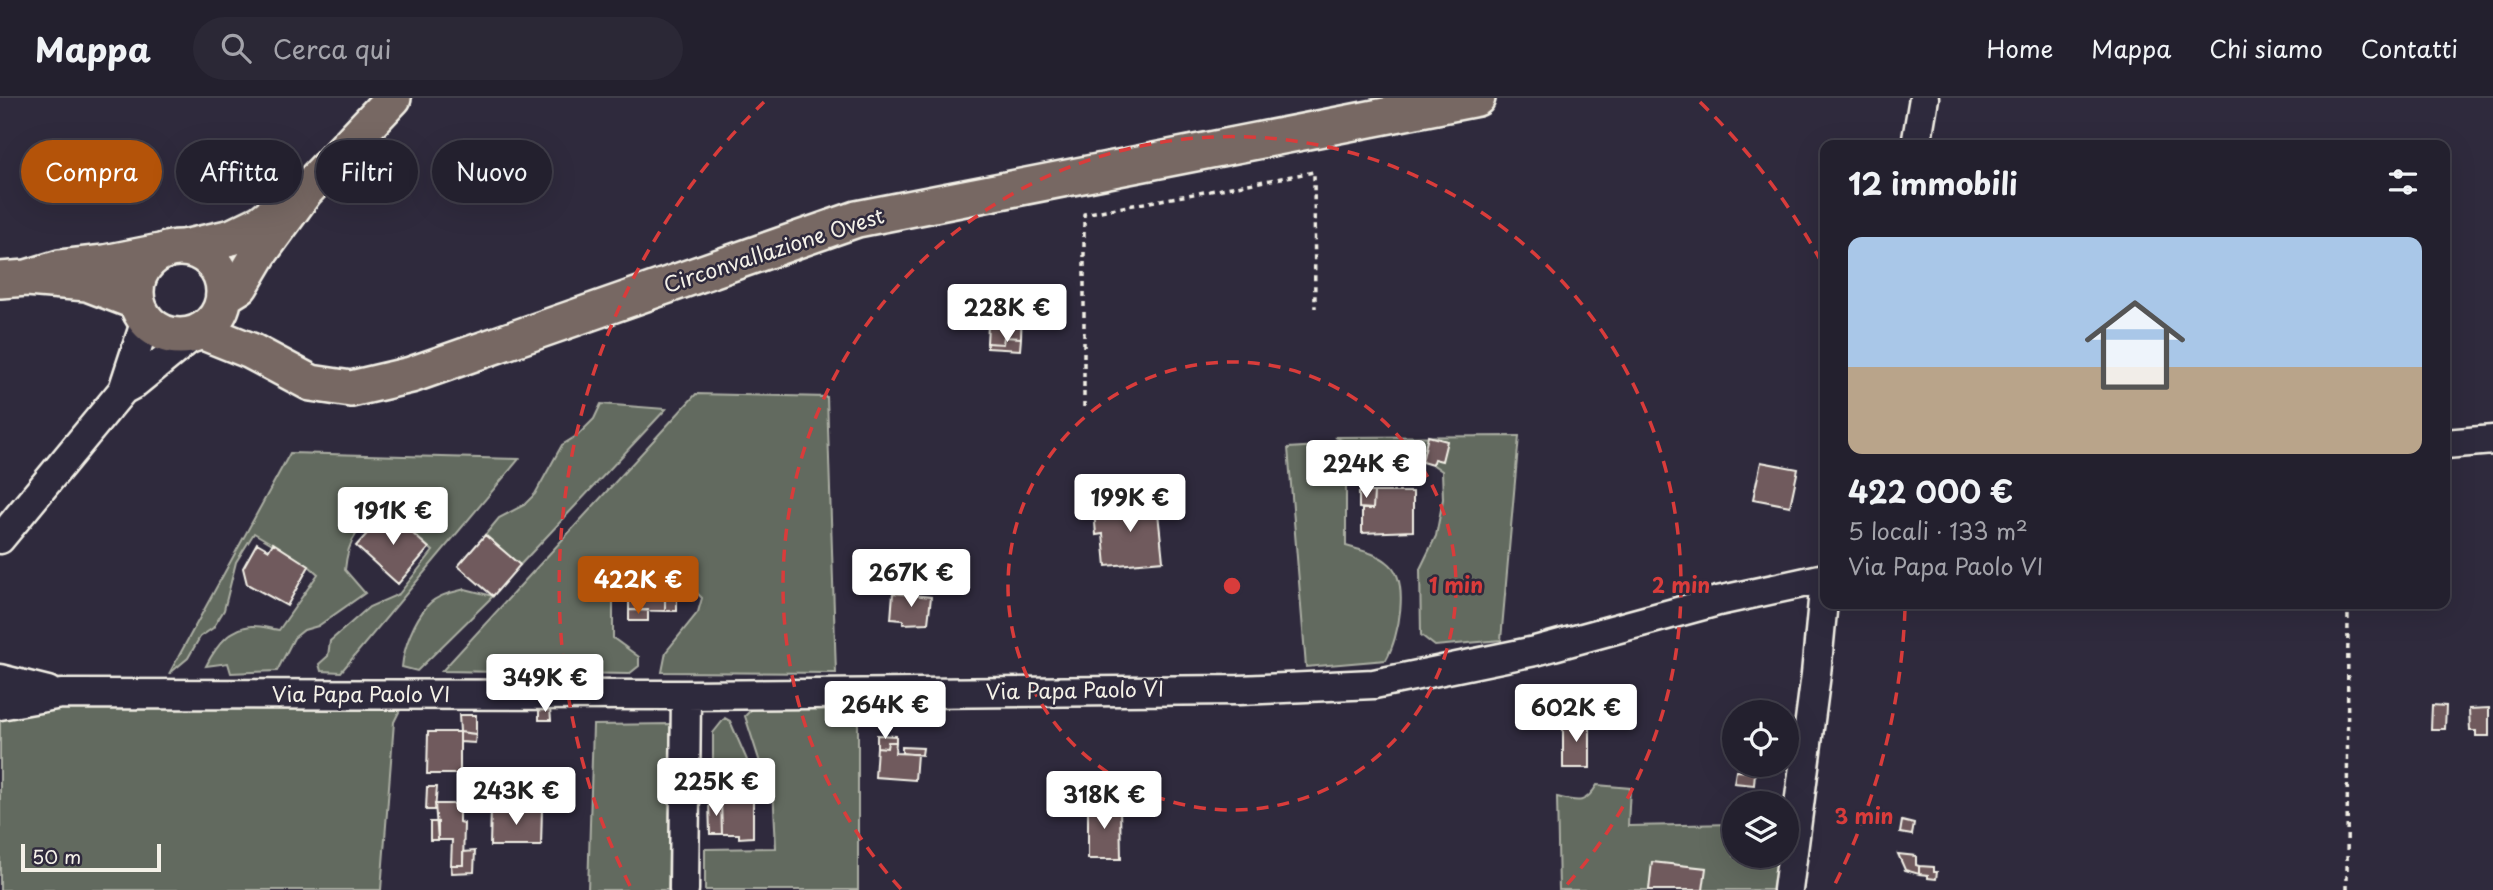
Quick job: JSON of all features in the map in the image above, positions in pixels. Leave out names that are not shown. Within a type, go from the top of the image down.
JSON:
[{"type":"main road","points":[[13,279],[87,283],[142,311],[159,332],[176,336],[210,318],[240,286],[305,191],[393,98]]},
{"type":"main road","name":"Circonvallazione Ovest","points":[[210,318],[251,351],[311,383],[351,389],[411,375],[857,219],[1478,98]]},
{"type":"main road","points":[[13,279],[232,237],[261,223],[305,191]]},
{"type":"main road","points":[[142,311],[139,277],[145,266],[154,257],[174,250],[197,251],[214,264],[223,282],[210,318]]},
{"type":"street","points":[[1917,140],[1924,98]]},
{"type":"street","points":[[123,390],[142,311]]},
{"type":"street","points":[[0,539],[123,390],[134,384],[210,318]]},
{"type":"street","points":[[2450,444],[2493,440]]},
{"type":"street","name":"Via Papa Paolo VI","points":[[0,705],[61,694],[686,695],[1238,690],[1374,684],[1535,650],[1718,601],[1820,580]]},
{"type":"street","points":[[1788,890],[1822,609]]},
{"type":"street","name":"Via Papa Paolo VI","points":[[0,679],[61,694]]},
{"type":"street","points":[[684,890],[686,695]]},
{"type":"path","points":[[1084,407],[1084,214],[1314,172],[1315,308]]},
{"type":"path","points":[[2347,890],[2348,609]]},
{"type":"green space","points":[[696,394],[827,397],[836,673],[662,672],[666,652],[698,612],[702,598],[684,583],[660,581],[660,567],[634,568],[613,562],[613,638],[639,657],[639,666],[629,674],[442,671]]},
{"type":"green space","points":[[601,404],[666,409],[520,565],[485,535],[499,518],[524,505],[535,494],[562,445],[578,435],[594,419]]},
{"type":"green space","points":[[1519,436],[1501,640],[1435,646],[1421,635],[1420,569],[1436,536],[1443,499],[1442,471],[1432,464],[1405,458],[1376,457],[1335,437]]},
{"type":"green space","points":[[1320,446],[1346,460],[1346,546],[1383,559],[1394,570],[1399,581],[1401,594],[1398,623],[1386,660],[1306,667],[1288,448]]},
{"type":"green space","points":[[290,453],[519,459],[341,672],[321,671],[319,664],[328,656],[330,641],[369,607],[399,594],[433,551],[387,511],[356,534],[346,559],[345,570],[365,593],[318,626],[304,630],[294,638],[277,671],[231,673],[228,663],[206,666],[218,646],[236,631],[254,626],[279,630],[318,574],[254,533],[236,562],[224,610],[213,628],[200,637],[188,658],[169,674]]},
{"type":"green space","points":[[465,589],[493,596],[417,671],[402,667],[410,634],[428,605],[440,596]]},
{"type":"green space","points":[[36,706],[401,708],[394,722],[381,890],[0,890],[0,713]]},
{"type":"green space","points":[[816,706],[858,710],[858,890],[705,890],[705,849],[776,848],[773,786],[765,778],[745,716],[752,709]]},
{"type":"green space","points":[[725,718],[730,721],[747,760],[743,776],[713,777],[713,733]]},
{"type":"green space","points":[[672,724],[668,890],[588,890],[593,725]]},
{"type":"green space","points":[[1597,785],[1630,788],[1628,826],[1722,824],[1722,868],[1785,868],[1782,890],[1559,890],[1557,797],[1580,800],[1589,796]]},
{"type":"building","points":[[989,308],[1022,310],[1021,338],[1004,337],[1003,344],[987,343]]},
{"type":"building","points":[[1004,337],[1021,338],[1020,350],[987,348],[987,343],[1003,344]]},
{"type":"building","points":[[1428,436],[1447,441],[1442,461],[1434,459],[1432,465],[1422,462]]},
{"type":"building","points":[[1761,462],[1798,469],[1790,506],[1753,499]]},
{"type":"building","points":[[1359,492],[1374,492],[1373,509],[1359,508]]},
{"type":"building","points":[[1374,492],[1413,492],[1413,531],[1362,533],[1362,509],[1373,509]]},
{"type":"building","points":[[1157,503],[1163,561],[1106,566],[1103,534],[1096,535],[1094,510]]},
{"type":"building","points":[[387,511],[429,548],[398,584],[356,546]]},
{"type":"building","points":[[485,535],[520,565],[493,596],[458,566]]},
{"type":"building","points":[[257,543],[269,550],[273,543],[309,566],[287,606],[247,584],[243,568]]},
{"type":"building","points":[[660,583],[678,583],[677,599],[665,598],[665,611],[629,610],[629,586],[660,587]]},
{"type":"building","points":[[893,593],[931,597],[928,623],[903,624],[903,620],[891,619]]},
{"type":"building","points":[[665,598],[677,599],[677,611],[665,611]]},
{"type":"building","points":[[629,610],[648,610],[648,621],[629,621]]},
{"type":"building","points":[[2432,705],[2446,706],[2445,729],[2431,729]]},
{"type":"building","points":[[539,708],[550,708],[551,720],[539,720]]},
{"type":"building","points":[[2489,708],[2489,736],[2476,736],[2476,731],[2470,731],[2469,709]]},
{"type":"building","points":[[459,715],[476,715],[476,734],[460,732]]},
{"type":"building","points":[[1563,720],[1590,720],[1590,768],[1563,768]]},
{"type":"building","points":[[428,732],[460,732],[460,774],[427,774]]},
{"type":"building","points":[[460,732],[476,734],[475,743],[460,742]]},
{"type":"building","points":[[877,735],[896,736],[896,742],[888,742],[887,748],[877,747]]},
{"type":"building","points":[[888,742],[896,742],[895,753],[917,754],[915,780],[875,777],[877,747],[887,748]]},
{"type":"building","points":[[902,747],[923,748],[922,755],[902,753]]},
{"type":"building","points":[[1735,777],[1755,777],[1754,785],[1734,783]]},
{"type":"building","points":[[427,787],[437,787],[435,810],[426,810]]},
{"type":"building","points":[[753,797],[753,837],[739,838],[739,834],[722,834],[721,798]]},
{"type":"building","points":[[1094,800],[1114,800],[1114,807],[1120,807],[1121,859],[1088,859],[1088,807],[1095,807]]},
{"type":"building","points":[[709,801],[721,801],[722,834],[710,834]]},
{"type":"building","points":[[435,804],[459,804],[459,822],[464,823],[463,865],[451,865],[452,840],[438,840]]},
{"type":"building","points":[[491,808],[542,809],[541,846],[490,846]]},
{"type":"building","points":[[1902,821],[1914,824],[1912,835],[1900,833]]},
{"type":"building","points":[[430,822],[438,822],[438,840],[430,840]]},
{"type":"building","points":[[475,851],[474,872],[452,873],[451,865],[463,865],[463,852]]},
{"type":"building","points":[[1898,854],[1916,856],[1919,874],[1905,870]]},
{"type":"building","points":[[1652,862],[1706,868],[1703,890],[1649,890]]},
{"type":"building","points":[[1919,866],[1934,867],[1934,872],[1937,872],[1936,879],[1919,874]]}]
